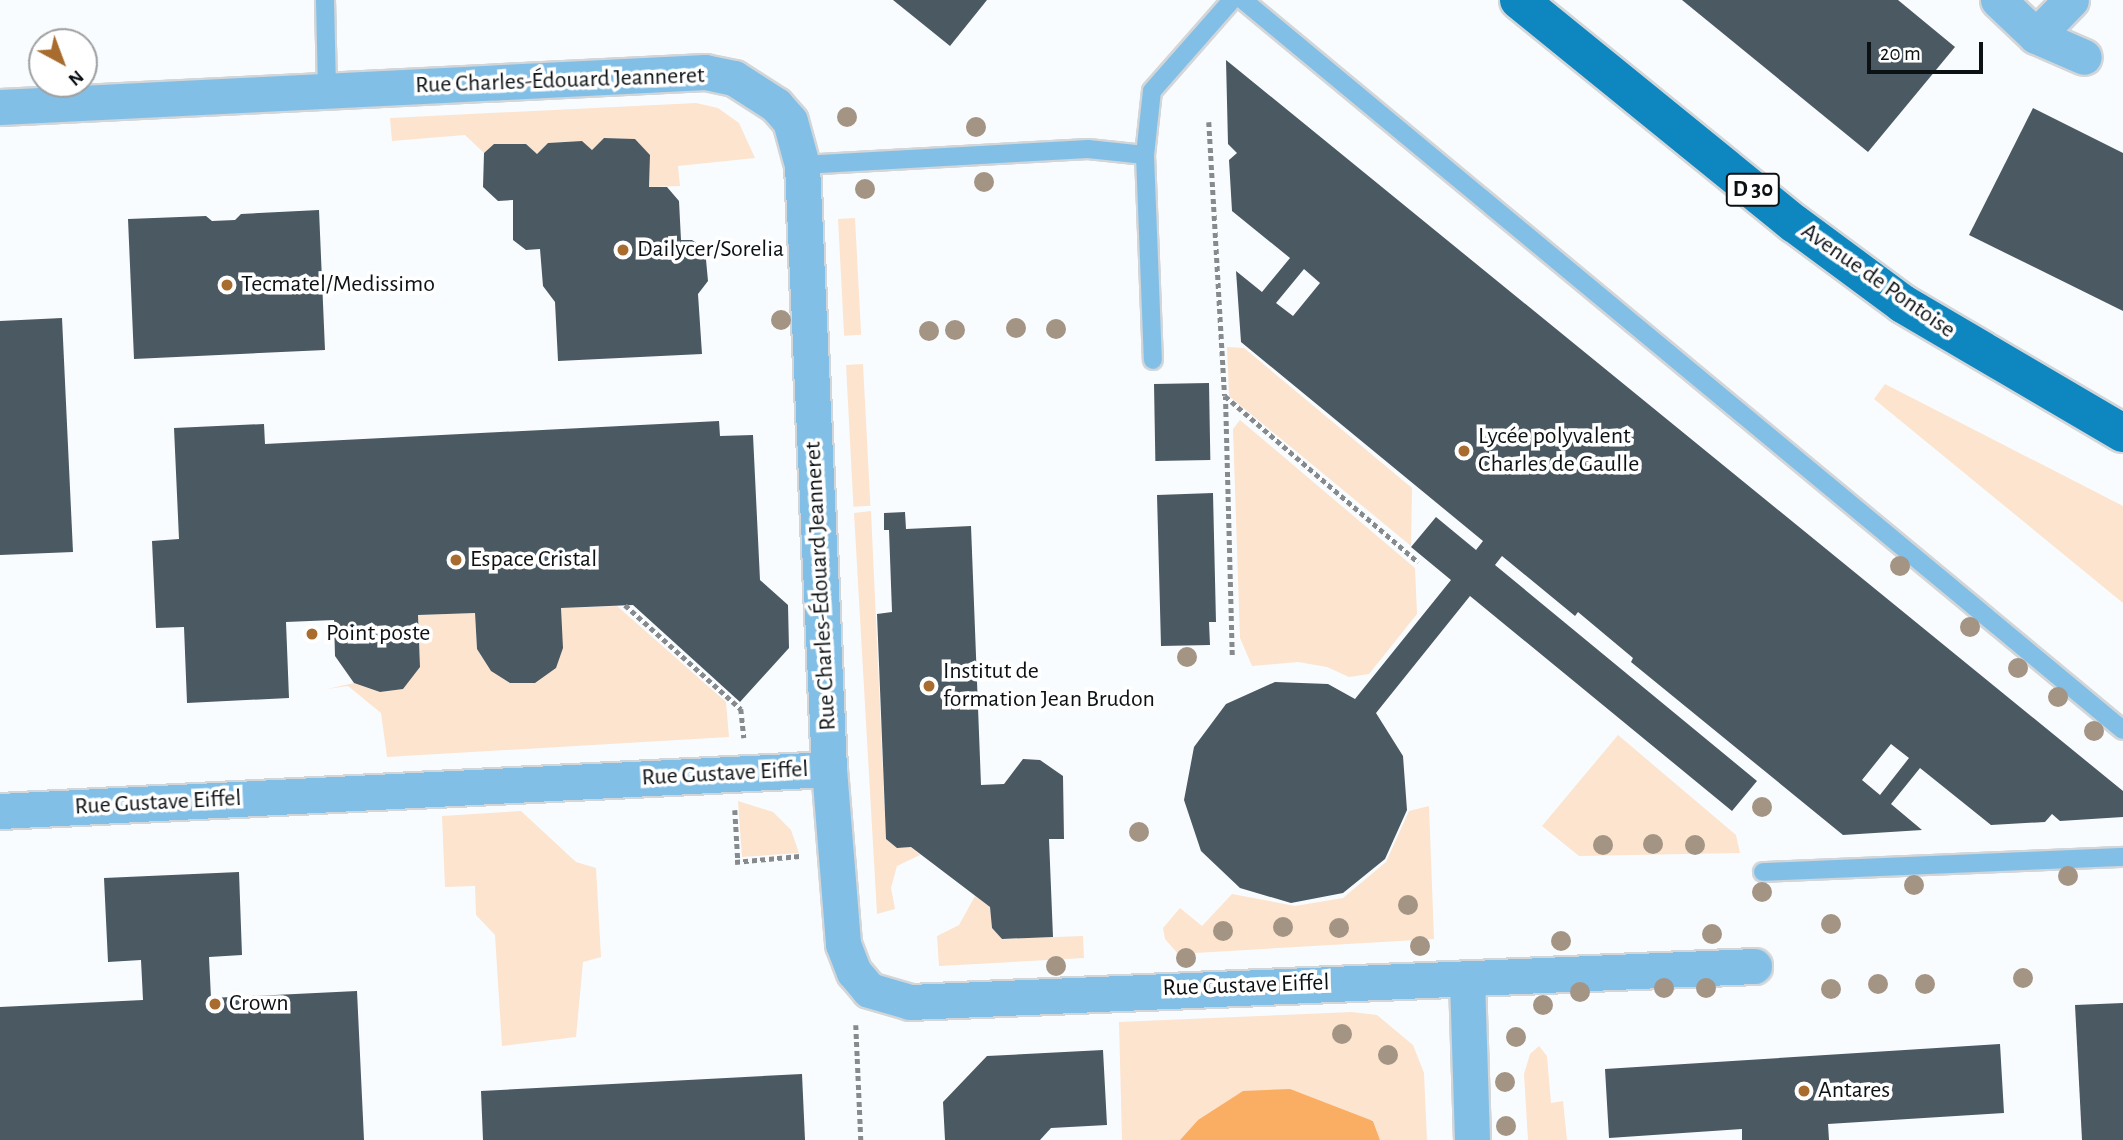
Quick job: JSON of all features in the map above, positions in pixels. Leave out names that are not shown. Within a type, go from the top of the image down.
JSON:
[{"type":"main road","name":"Avenue de Pontoise","points":[[1518,0],[1795,224],[1903,304],[2123,433]]},
{"type":"street","points":[[1998,0],[2036,36],[2084,57]]},
{"type":"street","points":[[2036,36],[2071,0]]},
{"type":"street","name":"Rue Charles-Édouard Jeanneret","points":[[0,107],[705,72],[734,78],[776,105],[790,121],[803,165],[829,769]]},
{"type":"street","name":"Rue Gustave Eiffel","points":[[0,811],[829,769],[846,958],[860,982],[887,998],[910,1002],[1467,981],[1754,966]]},
{"type":"street","points":[[1467,981],[1472,1140]]},
{"type":"lane","points":[[325,0],[327,91]]},
{"type":"lane","points":[[1153,360],[1145,155],[1152,91],[1232,0]]},
{"type":"lane","points":[[1243,0],[2123,730]]},
{"type":"lane","points":[[803,165],[1088,149],[1145,155]]},
{"type":"lane","points":[[1763,872],[2123,857]]},
{"type":"path","points":[[1209,122],[1225,396],[1232,655]]},
{"type":"path","points":[[1225,396],[1418,562]]},
{"type":"path","points":[[625,605],[741,709],[746,750]]},
{"type":"path","points":[[734,796],[736,861],[809,855]]},
{"type":"path","points":[[856,1025],[861,1140]]},
{"type":"shaded area","points":[[696,103],[718,108],[739,123],[755,158],[678,166],[680,186],[649,187],[650,155],[635,139],[604,138],[592,150],[582,141],[548,143],[537,154],[526,144],[495,144],[484,153],[465,135],[392,141],[390,118]]},
{"type":"shaded area","points":[[855,218],[861,335],[844,336],[838,219]]},
{"type":"shaded area","points":[[1227,347],[1244,348],[1412,488],[1411,546],[1229,396]]},
{"type":"shaded area","points":[[863,364],[870,506],[853,507],[846,365]]},
{"type":"shaded area","points":[[1885,384],[2123,506],[2123,603],[1874,399]]},
{"type":"shaded area","points":[[1240,420],[1415,568],[1417,614],[1369,674],[1349,677],[1327,667],[1298,662],[1252,666],[1240,638],[1233,429]]},
{"type":"shaded area","points":[[871,511],[886,839],[897,848],[911,847],[920,855],[897,866],[891,888],[895,909],[877,914],[854,513]]},
{"type":"shaded area","points":[[617,606],[726,702],[729,737],[387,757],[381,713],[348,686],[327,689],[354,683],[380,692],[402,689],[420,666],[418,615],[475,613],[477,649],[491,671],[510,683],[535,683],[556,668],[561,608]]},
{"type":"shaded area","points":[[1618,735],[1736,835],[1740,853],[1579,856],[1542,826]]},
{"type":"shaded area","points":[[738,801],[773,812],[791,830],[799,853],[742,857]]},
{"type":"shaded area","points":[[1429,806],[1434,939],[1178,954],[1165,939],[1163,928],[1180,908],[1202,926],[1232,894],[1295,906],[1343,898],[1386,862],[1409,811]]},
{"type":"shaded area","points":[[521,811],[576,862],[596,868],[601,957],[583,962],[576,1037],[502,1046],[495,935],[476,915],[475,886],[445,887],[442,816]]},
{"type":"shaded area","points":[[975,896],[990,907],[992,928],[1002,939],[1083,936],[1084,958],[939,966],[937,936],[959,925]]},
{"type":"shaded area","points":[[1352,1012],[1377,1015],[1413,1045],[1424,1073],[1427,1140],[1380,1140],[1373,1120],[1198,1120],[1180,1140],[1122,1140],[1119,1022]]},
{"type":"shaded area","points":[[1539,1046],[1547,1056],[1551,1103],[1563,1101],[1567,1140],[1528,1140],[1524,1074],[1530,1054]]},
{"type":"shaded area","points":[[1290,1089],[1373,1121],[1380,1140],[1180,1140],[1198,1120],[1243,1091]]},
{"type":"building","points":[[893,0],[987,0],[950,46]]},
{"type":"building","points":[[1682,0],[1898,0],[1955,47],[1868,152]]},
{"type":"building","points":[[1226,60],[2123,791],[2123,817],[2060,821],[2052,814],[2045,822],[1991,825],[1920,768],[1891,804],[1922,830],[1843,835],[1631,662],[1633,658],[1578,612],[1575,616],[1502,556],[1495,565],[1757,781],[1732,811],[1470,596],[1376,713],[1403,756],[1407,810],[1385,859],[1343,893],[1291,903],[1240,888],[1201,851],[1184,800],[1194,747],[1226,704],[1275,682],[1328,684],[1355,699],[1451,580],[1411,547],[1436,517],[1476,550],[1483,541],[1241,342],[1236,271],[1262,292],[1290,258],[1232,211],[1229,160],[1237,153],[1228,144]],"holes":[[[1304,269],[1320,283],[1293,316],[1276,303]],[[1891,744],[1909,758],[1880,795],[1862,780]]]},
{"type":"building","points":[[2033,108],[2123,153],[2123,311],[1969,235]]},
{"type":"building","name":"Dailycer/Sorelia","points":[[604,138],[635,139],[650,155],[649,187],[667,187],[679,201],[681,240],[692,240],[705,249],[708,281],[698,294],[702,354],[558,361],[555,302],[543,286],[540,249],[526,250],[513,240],[513,200],[498,201],[483,187],[484,153],[494,144],[526,144],[537,154],[548,143],[582,141],[592,150]]},
{"type":"building","name":"Tecmatel/Medissimo","points":[[319,210],[325,350],[134,359],[128,219],[206,216],[212,221],[235,220],[241,214]]},
{"type":"building","points":[[62,318],[73,552],[0,555],[0,321]]},
{"type":"building","points":[[1209,383],[1210,460],[1155,461],[1154,384]]},
{"type":"building","name":"Espace Cristal","points":[[719,421],[720,436],[753,435],[760,580],[788,605],[789,648],[740,702],[633,605],[561,608],[563,648],[556,668],[535,683],[510,683],[491,671],[477,649],[475,613],[418,615],[420,667],[403,689],[380,692],[354,683],[335,656],[334,620],[286,622],[289,698],[187,703],[184,627],[156,628],[152,541],[179,539],[174,428],[264,424],[265,444]]},
{"type":"building","points":[[1213,493],[1216,622],[1209,622],[1210,645],[1161,646],[1157,495]]},
{"type":"building","name":"Institut de formation Jean Brudon","points":[[905,512],[906,529],[971,526],[981,785],[1004,784],[1023,759],[1040,760],[1063,776],[1064,839],[1049,839],[1053,937],[1002,939],[992,928],[990,907],[911,847],[897,848],[886,839],[877,614],[892,612],[889,530],[884,530],[884,513]]},
{"type":"building","name":"Crown","points":[[239,872],[242,955],[209,957],[211,998],[357,991],[364,1140],[0,1140],[0,1007],[143,1000],[141,960],[108,962],[104,878]]},
{"type":"building","points":[[2123,1003],[2123,1140],[2082,1140],[2075,1005]]},
{"type":"building","name":"Antares","points":[[2000,1044],[2004,1113],[1828,1124],[1829,1140],[1742,1140],[1742,1129],[1609,1138],[1605,1069]]},
{"type":"building","points":[[1103,1050],[1107,1125],[1051,1128],[1040,1140],[945,1140],[943,1102],[987,1056]]},
{"type":"building","points":[[802,1074],[805,1140],[483,1140],[481,1091]]},
{"type":"place","name":"Dailycer/Sorelia","points":[[623,250]]},
{"type":"place","name":"Tecmatel/Medissimo","points":[[227,285]]},
{"type":"place","name":"Lycée polyvalent Charles de Gaulle","points":[[1464,451]]},
{"type":"place","name":"Espace Cristal","points":[[456,560]]},
{"type":"place","name":"Point poste","points":[[312,634]]},
{"type":"place","name":"Institut de formation Jean Brudon","points":[[929,686]]},
{"type":"place","name":"Crown","points":[[215,1004]]},
{"type":"place","name":"Antares","points":[[1804,1091]]}]
